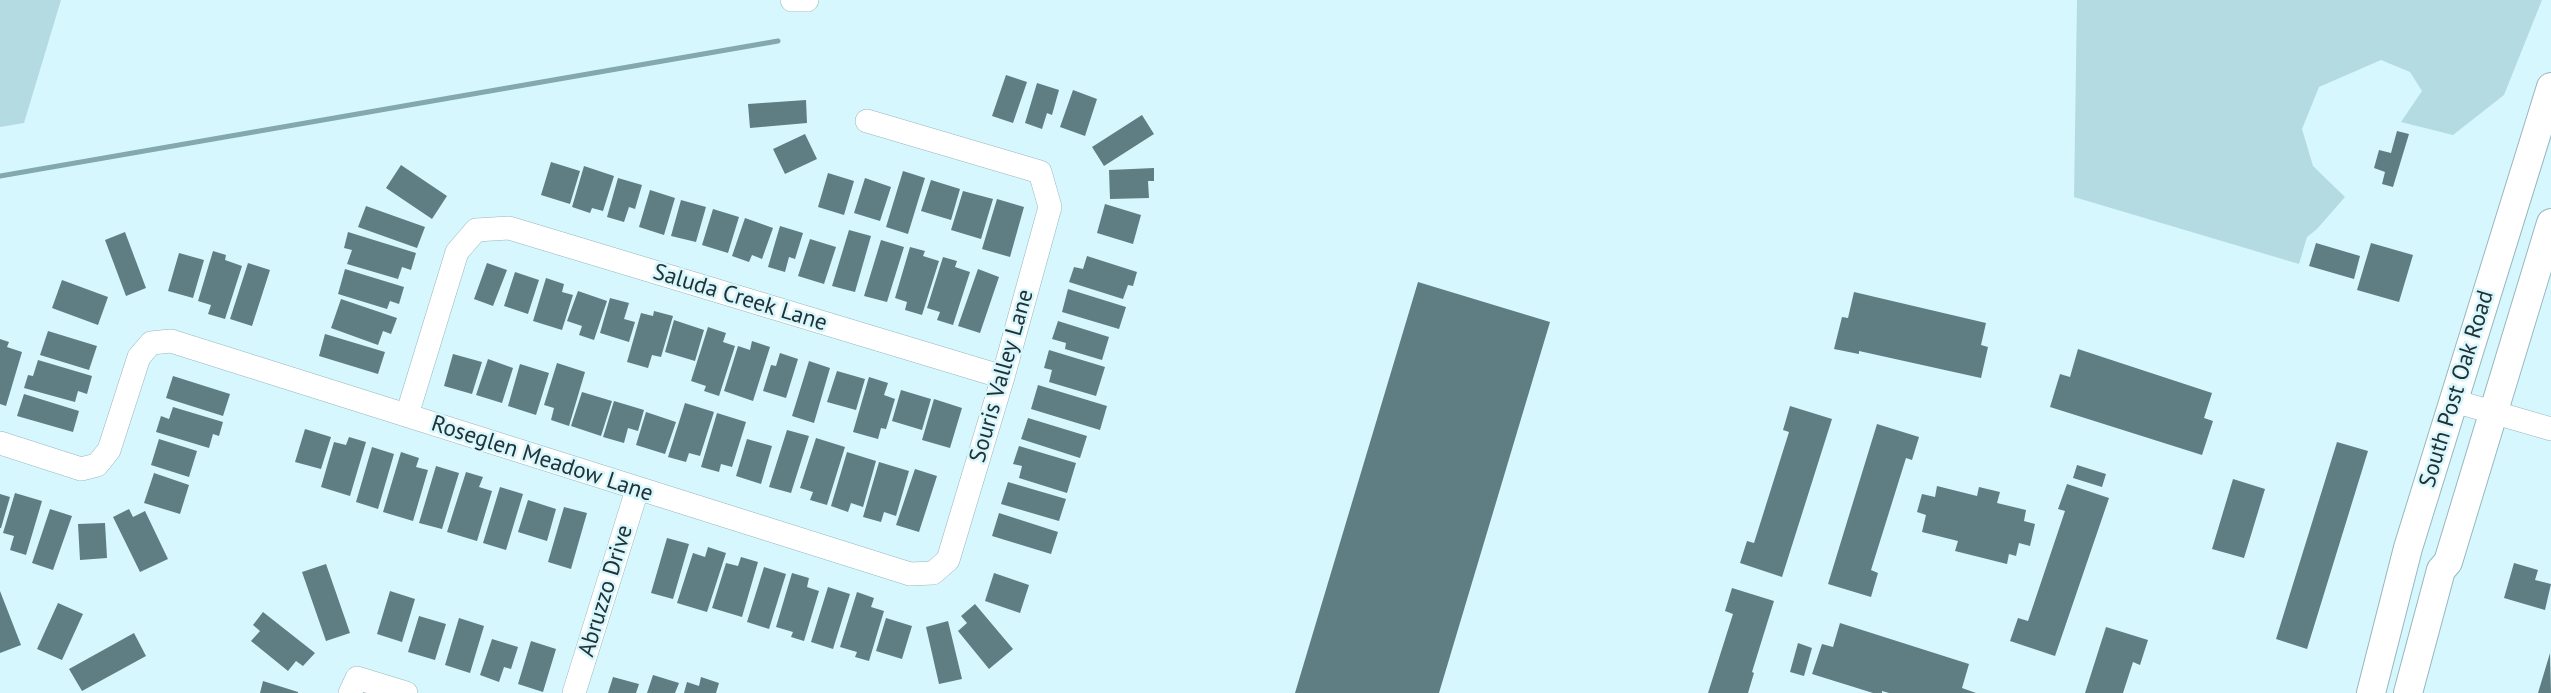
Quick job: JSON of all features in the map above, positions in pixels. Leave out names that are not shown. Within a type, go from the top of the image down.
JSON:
[{"type":"main road","name":"South Post Oak Road","points":[[2371,693],[2408,548],[2551,87]]},
{"type":"main road","name":"South Post Oak Road","points":[[2408,693],[2441,570],[2448,562],[2551,223]]},
{"type":"street","points":[[792,0],[807,0]]},
{"type":"street","name":"Souris Valley Lane","points":[[867,121],[1040,172],[1050,207],[948,560],[933,573]]},
{"type":"street","name":"Saluda Creek Lane","points":[[407,415],[457,252],[476,230],[509,228],[1003,377]]},
{"type":"street","name":"Roseglen Meadow Lane","points":[[0,443],[81,468],[97,465],[109,450],[139,356],[151,343],[170,341],[637,490],[910,573],[933,573]]},
{"type":"street","points":[[2454,401],[2551,429]]},
{"type":"street","name":"Abruzzo Drive","points":[[574,693],[637,490]]},
{"type":"street","points":[[353,686],[406,693]]},
{"type":"shaded area","points":[[0,0],[61,0],[24,123],[0,127]]},
{"type":"shaded area","points":[[2077,0],[2542,0],[2504,95],[2453,135],[2401,122],[2422,91],[2410,72],[2381,60],[2319,87],[2302,129],[2313,166],[2345,197],[2307,237],[2299,264],[2074,197]]},
{"type":"building","points":[[1006,75],[1027,82],[1013,123],[992,116]]},
{"type":"building","points":[[1037,83],[1059,90],[1052,115],[1047,113],[1042,129],[1025,123]]},
{"type":"building","points":[[1073,90],[1097,99],[1085,136],[1060,127]]},
{"type":"building","points":[[806,100],[807,123],[750,128],[748,104]]},
{"type":"building","points":[[1142,115],[1154,134],[1104,166],[1092,147]]},
{"type":"building","points":[[2397,131],[2409,134],[2393,187],[2382,184],[2385,172],[2374,168],[2379,150],[2391,153]]},
{"type":"building","points":[[805,134],[817,159],[785,174],[773,149]]},
{"type":"building","points":[[551,162],[580,171],[570,204],[541,195]]},
{"type":"building","points":[[401,165],[447,196],[432,219],[386,188]]},
{"type":"building","points":[[584,166],[614,176],[603,211],[592,208],[590,213],[572,207]]},
{"type":"building","points":[[1154,168],[1154,181],[1148,181],[1149,198],[1110,199],[1109,170]]},
{"type":"building","points":[[903,171],[925,178],[908,234],[886,227]]},
{"type":"building","points":[[828,173],[854,181],[844,215],[818,207]]},
{"type":"building","points":[[618,178],[642,185],[635,209],[629,207],[624,222],[607,217]]},
{"type":"building","points":[[865,178],[891,187],[880,221],[854,213]]},
{"type":"building","points":[[931,180],[960,189],[951,220],[921,211]]},
{"type":"building","points":[[650,190],[675,198],[664,235],[639,227]]},
{"type":"building","points":[[963,191],[993,199],[981,239],[951,230]]},
{"type":"building","points":[[997,199],[1024,207],[1010,257],[982,249]]},
{"type":"building","points":[[681,200],[706,207],[696,242],[671,236]]},
{"type":"building","points":[[1105,204],[1141,215],[1133,244],[1097,233]]},
{"type":"building","points":[[366,206],[425,227],[417,248],[358,227]]},
{"type":"building","points":[[713,209],[739,217],[728,253],[702,245]]},
{"type":"building","points":[[745,218],[773,228],[762,259],[752,255],[749,262],[732,256]]},
{"type":"building","points":[[780,226],[803,233],[795,259],[789,257],[785,272],[768,267]]},
{"type":"building","points":[[849,230],[871,236],[855,292],[832,286]]},
{"type":"building","points":[[125,232],[146,288],[126,296],[105,240]]},
{"type":"building","points":[[348,232],[416,253],[411,270],[402,267],[398,279],[347,264],[352,250],[344,248]]},
{"type":"building","points":[[810,239],[836,247],[824,284],[798,276]]},
{"type":"building","points":[[881,240],[904,247],[887,302],[864,296]]},
{"type":"building","points":[[2316,243],[2360,256],[2354,279],[2309,266]]},
{"type":"building","points":[[2371,243],[2413,255],[2399,302],[2357,290]]},
{"type":"building","points":[[910,247],[925,251],[923,256],[939,261],[922,315],[905,310],[907,302],[895,298]]},
{"type":"building","points":[[213,251],[226,255],[225,260],[242,266],[225,319],[208,314],[211,305],[198,301]]},
{"type":"building","points":[[179,253],[204,260],[193,298],[168,291]]},
{"type":"building","points":[[1087,256],[1137,272],[1133,286],[1128,285],[1123,299],[1069,282],[1074,267],[1083,269]]},
{"type":"building","points":[[943,257],[957,261],[955,267],[970,272],[953,325],[937,320],[940,312],[927,308]]},
{"type":"building","points":[[248,263],[270,270],[252,326],[230,319]]},
{"type":"building","points":[[487,263],[507,270],[493,306],[474,299]]},
{"type":"building","points":[[345,269],[404,287],[399,304],[390,301],[387,309],[338,294]]},
{"type":"building","points":[[978,269],[999,277],[980,333],[958,326]]},
{"type":"building","points":[[515,272],[539,280],[528,314],[504,306]]},
{"type":"building","points":[[546,278],[564,284],[562,292],[573,295],[562,330],[533,321]]},
{"type":"building","points":[[62,280],[108,297],[98,325],[52,308]]},
{"type":"building","points":[[1418,282],[1550,322],[1439,693],[1295,693]]},
{"type":"building","points":[[1068,289],[1126,307],[1119,329],[1062,312]]},
{"type":"building","points":[[578,291],[607,301],[594,340],[579,335],[582,326],[567,321]]},
{"type":"building","points":[[1854,292],[1986,323],[1981,345],[1988,347],[1981,378],[1859,351],[1859,354],[1834,349],[1842,317],[1848,318]]},
{"type":"building","points":[[610,298],[629,303],[624,319],[635,322],[629,342],[600,333]]},
{"type":"building","points":[[341,299],[397,318],[391,334],[383,331],[378,345],[331,328]]},
{"type":"building","points":[[654,311],[673,316],[661,357],[652,355],[648,368],[627,362],[641,313],[653,316]]},
{"type":"building","points":[[674,320],[704,330],[695,361],[665,352]]},
{"type":"building","points":[[1058,321],[1109,337],[1102,360],[1065,349],[1066,343],[1052,339]]},
{"type":"building","points":[[708,327],[726,333],[723,342],[735,346],[719,396],[704,391],[706,386],[691,381]]},
{"type":"building","points":[[48,331],[97,346],[89,370],[40,355]]},
{"type":"building","points":[[325,334],[385,352],[378,374],[319,356]]},
{"type":"building","points":[[0,339],[9,342],[7,347],[22,352],[6,406],[0,404]]},
{"type":"building","points":[[752,341],[770,347],[753,401],[724,391],[738,346],[750,350]]},
{"type":"building","points":[[2078,349],[2212,393],[2204,418],[2213,421],[2202,455],[2050,407],[2060,374],[2070,377]]},
{"type":"building","points":[[1049,350],[1105,367],[1096,396],[1049,382],[1052,370],[1044,368]]},
{"type":"building","points":[[780,353],[798,359],[786,398],[763,391],[771,365],[776,366]]},
{"type":"building","points":[[453,354],[482,362],[472,394],[444,386]]},
{"type":"building","points":[[488,359],[513,368],[502,403],[476,395]]},
{"type":"building","points":[[38,360],[92,376],[87,394],[78,391],[75,402],[24,388],[28,375],[33,376]]},
{"type":"building","points":[[809,361],[830,368],[814,423],[792,416]]},
{"type":"building","points":[[557,363],[585,372],[569,426],[551,420],[554,408],[544,405]]},
{"type":"building","points":[[520,364],[549,373],[536,415],[508,406]]},
{"type":"building","points":[[837,371],[865,379],[856,410],[827,402]]},
{"type":"building","points":[[173,376],[230,394],[223,416],[166,398]]},
{"type":"building","points":[[869,377],[888,383],[884,395],[895,399],[886,429],[881,428],[878,439],[853,432]]},
{"type":"building","points":[[1038,385],[1107,406],[1100,430],[1031,409]]},
{"type":"building","points":[[901,390],[931,399],[922,430],[892,421]]},
{"type":"building","points":[[582,392],[612,401],[601,436],[571,426]]},
{"type":"building","points":[[24,394],[79,411],[73,432],[17,416]]},
{"type":"building","points":[[934,399],[962,408],[950,448],[922,440]]},
{"type":"building","points":[[614,401],[644,410],[638,431],[628,428],[624,443],[603,437]]},
{"type":"building","points":[[685,403],[714,412],[700,456],[689,453],[686,462],[668,457]]},
{"type":"building","points":[[1790,406],[1832,419],[1782,577],[1740,563],[1747,541],[1754,543],[1789,432],[1783,430]]},
{"type":"building","points":[[173,407],[223,422],[219,436],[213,434],[209,448],[156,432],[161,416],[169,419]]},
{"type":"building","points":[[646,412],[676,422],[665,454],[636,445]]},
{"type":"building","points":[[717,413],[746,422],[732,467],[721,464],[719,472],[701,467]]},
{"type":"building","points":[[1028,418],[1087,436],[1080,458],[1021,439]]},
{"type":"building","points":[[1877,424],[1919,437],[1912,460],[1906,458],[1871,570],[1878,573],[1871,597],[1828,584]]},
{"type":"building","points":[[305,429],[331,437],[321,469],[295,462]]},
{"type":"building","points":[[787,430],[809,436],[791,493],[769,487]]},
{"type":"building","points":[[349,437],[366,442],[350,496],[321,487],[334,442],[346,445]]},
{"type":"building","points":[[816,438],[845,447],[827,505],[810,500],[813,492],[800,488]]},
{"type":"building","points":[[159,439],[197,451],[189,477],[151,465]]},
{"type":"building","points":[[747,439],[772,446],[761,484],[736,476]]},
{"type":"building","points":[[2337,442],[2368,451],[2307,649],[2276,639]]},
{"type":"building","points":[[1019,446],[1076,463],[1067,493],[1019,478],[1022,466],[1013,464]]},
{"type":"building","points":[[372,447],[394,454],[378,509],[356,502]]},
{"type":"building","points":[[401,452],[419,458],[416,467],[428,470],[413,521],[383,512]]},
{"type":"building","points":[[847,452],[876,461],[863,507],[851,503],[848,512],[831,506]]},
{"type":"building","points":[[879,462],[909,471],[896,516],[884,512],[881,522],[863,517]]},
{"type":"building","points":[[2077,465],[2106,474],[2102,487],[2073,478]]},
{"type":"building","points":[[436,466],[459,473],[442,529],[419,523]]},
{"type":"building","points":[[915,469],[937,476],[919,532],[896,525]]},
{"type":"building","points":[[466,472],[483,477],[479,487],[492,491],[477,541],[447,532]]},
{"type":"building","points":[[154,473],[189,485],[180,514],[144,503]]},
{"type":"building","points":[[2233,479],[2265,489],[2244,558],[2212,549]]},
{"type":"building","points":[[1008,482],[1066,499],[1059,521],[1001,504]]},
{"type":"building","points":[[2067,484],[2109,498],[2055,656],[2010,641],[2018,618],[2028,621],[2065,511],[2058,509]]},
{"type":"building","points":[[1937,486],[1977,496],[1979,487],[2000,492],[1997,503],[2026,510],[2024,521],[2035,524],[2030,546],[2019,543],[2016,556],[2009,554],[2007,564],[1955,551],[1958,541],[1922,532],[1926,515],[1917,512],[1922,494],[1935,497]]},
{"type":"building","points":[[500,487],[523,494],[506,550],[483,543]]},
{"type":"building","points":[[15,493],[42,501],[26,555],[10,550],[14,536],[3,533]]},
{"type":"building","points":[[0,494],[10,497],[1,528],[0,528]]},
{"type":"building","points":[[528,500],[556,509],[547,541],[518,532]]},
{"type":"building","points":[[564,507],[587,513],[571,569],[548,562]]},
{"type":"building","points":[[50,509],[72,516],[53,570],[32,563]]},
{"type":"building","points":[[129,509],[133,517],[145,511],[168,559],[140,572],[113,517]]},
{"type":"building","points":[[999,513],[1058,532],[1051,554],[992,536]]},
{"type":"building","points":[[105,523],[107,558],[80,560],[78,524]]},
{"type":"building","points":[[667,538],[689,544],[673,599],[651,593]]},
{"type":"building","points":[[708,547],[726,553],[707,612],[677,603],[693,553],[705,557]]},
{"type":"building","points":[[741,557],[758,562],[742,617],[712,608],[726,563],[738,566]]},
{"type":"building","points":[[2514,563],[2538,570],[2535,580],[2551,584],[2545,610],[2504,598]]},
{"type":"building","points":[[326,564],[350,633],[326,641],[302,572]]},
{"type":"building","points":[[764,567],[786,574],[769,629],[747,622]]},
{"type":"building","points":[[792,573],[809,578],[807,587],[819,591],[804,641],[791,637],[793,632],[776,627]]},
{"type":"building","points":[[994,573],[1029,585],[1020,613],[985,601]]},
{"type":"building","points":[[828,587],[850,594],[833,649],[811,642]]},
{"type":"building","points":[[1732,588],[1774,601],[1748,693],[1708,693],[1733,614],[1725,611]]},
{"type":"building","points":[[0,591],[21,645],[0,653]]},
{"type":"building","points":[[390,591],[415,599],[402,642],[377,634]]},
{"type":"building","points":[[857,592],[874,598],[871,607],[884,611],[869,661],[855,657],[857,652],[840,647]]},
{"type":"building","points":[[58,603],[83,614],[62,660],[37,649]]},
{"type":"building","points":[[975,604],[1013,649],[989,669],[958,631],[967,623],[961,616]]},
{"type":"building","points":[[263,612],[315,653],[303,666],[296,661],[288,671],[251,641],[260,631],[253,625]]},
{"type":"building","points":[[419,616],[446,624],[435,660],[408,652]]},
{"type":"building","points":[[459,618],[484,626],[470,673],[445,665]]},
{"type":"building","points":[[886,618],[912,626],[902,659],[876,651]]},
{"type":"building","points":[[948,621],[962,679],[939,684],[926,627]]},
{"type":"building","points":[[1840,623],[1969,664],[1962,688],[1976,693],[1873,693],[1812,674],[1822,644],[1833,647]]},
{"type":"building","points":[[2106,627],[2148,640],[2140,665],[2133,662],[2123,693],[2085,693]]},
{"type":"building","points":[[134,633],[146,656],[82,691],[69,669]]},
{"type":"building","points":[[492,639],[518,647],[511,669],[504,667],[499,682],[480,675]]},
{"type":"building","points":[[531,641],[556,649],[543,692],[518,684]]},
{"type":"building","points":[[1798,643],[1812,648],[1804,676],[1790,672]]},
{"type":"building","points":[[2550,653],[2551,693],[2538,693]]},
{"type":"building","points":[[653,675],[679,683],[675,693],[647,693]]},
{"type":"building","points":[[613,677],[639,684],[636,693],[608,693]]},
{"type":"building","points":[[701,677],[719,683],[716,693],[684,693],[687,682],[699,686]]},
{"type":"building","points":[[263,681],[298,692],[298,693],[260,693]]},
{"type":"waterway","points":[[0,176],[778,41]]}]
